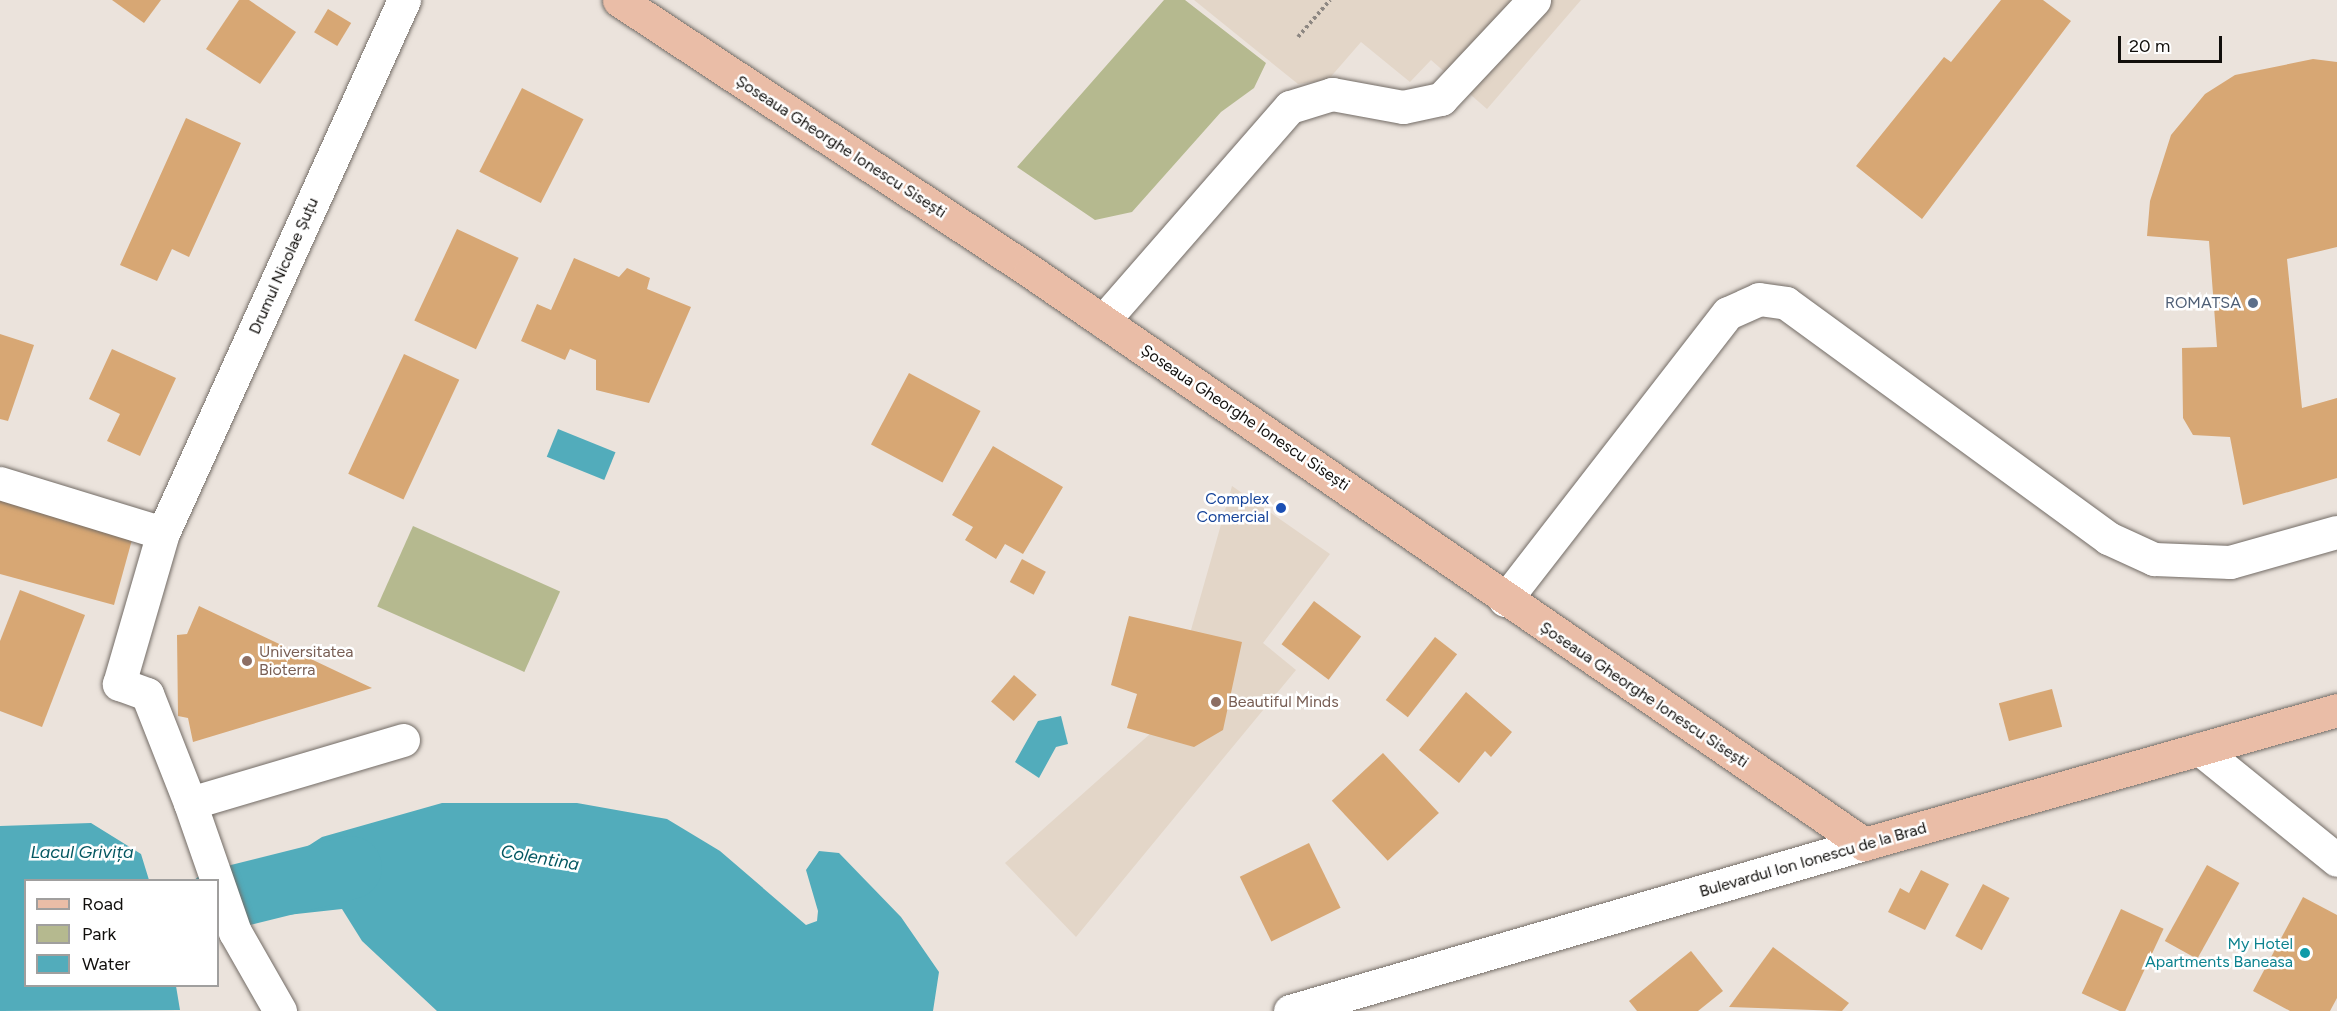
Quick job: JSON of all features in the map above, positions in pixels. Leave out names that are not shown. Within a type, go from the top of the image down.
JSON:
[{"type":"main road","name":"Șoseaua Gheorghe Ionescu Sisești","points":[[620,0],[1103,321],[1505,600],[1864,844]]},
{"type":"main road","name":"Bulevardul Ion Ionescu de la Brad","points":[[1864,844],[2337,710]]},
{"type":"street","name":"Drumul Nicolae Șuțu","points":[[190,803],[147,694],[119,684],[163,532],[404,0]]},
{"type":"street","points":[[1103,321],[1290,107],[1332,94],[1403,107],[1441,99],[1534,0]]},
{"type":"street","points":[[1505,600],[1728,313],[1759,299],[1786,303],[2108,538],[2154,559],[2230,562],[2337,532]]},
{"type":"street","points":[[0,483],[163,532]]},
{"type":"street","points":[[218,879],[190,803],[403,740]]},
{"type":"street","points":[[2200,749],[2337,860]]},
{"type":"street","name":"Bulevardul Ion Ionescu de la Brad","points":[[1290,1011],[1864,844]]},
{"type":"street","points":[[219,883],[235,932],[280,1011]]},
{"type":"path","points":[[1298,36],[1330,0]]},
{"type":"shaded area","points":[[1194,0],[1581,0],[1487,109],[1431,60],[1410,82],[1361,42],[1328,80],[1298,84]]},
{"type":"shaded area","name":"Beautiful Minds","points":[[1232,486],[1330,554],[1263,643],[1296,670],[1076,937],[1005,863],[1151,733],[1191,630]]},
{"type":"green space","points":[[1164,0],[1185,0],[1266,63],[1254,88],[1221,112],[1132,212],[1095,220],[1017,167]]},
{"type":"green space","points":[[413,526],[560,591],[524,672],[377,606]]},
{"type":"water","points":[[558,429],[615,452],[604,480],[547,457]]},
{"type":"water","points":[[1061,716],[1068,744],[1056,747],[1039,778],[1015,762],[1038,721]]},
{"type":"water","points":[[442,803],[577,803],[667,819],[720,851],[806,925],[817,921],[818,911],[806,870],[819,851],[839,853],[901,917],[939,972],[933,1011],[437,1011],[362,941],[342,909],[269,917],[263,875],[322,837]]},
{"type":"water","name":"Lacul Grivița","points":[[91,823],[141,854],[149,879],[24,879],[24,987],[176,987],[180,1010],[0,1011],[0,826]]},
{"type":"building","points":[[112,0],[161,0],[144,23]]},
{"type":"building","points":[[239,0],[249,0],[296,32],[260,84],[206,49]]},
{"type":"building","points":[[2001,0],[2043,0],[2071,21],[1922,219],[1856,166],[1944,57],[1951,62]]},
{"type":"building","points":[[328,9],[351,23],[337,46],[314,32]]},
{"type":"building","name":"ROMATSA","points":[[2313,59],[2337,62],[2337,247],[2287,259],[2302,408],[2337,398],[2337,478],[2243,505],[2230,437],[2193,435],[2183,418],[2182,348],[2217,347],[2209,241],[2147,236],[2150,201],[2171,135],[2205,94],[2235,75]]},
{"type":"building","points":[[522,88],[583,119],[541,203],[479,172]]},
{"type":"building","points":[[186,118],[241,143],[189,257],[172,249],[157,281],[120,265]]},
{"type":"building","points":[[457,229],[519,258],[476,349],[414,321]]},
{"type":"building","points":[[574,258],[619,277],[627,268],[650,278],[647,289],[691,307],[649,403],[596,390],[596,360],[570,349],[565,360],[521,341],[537,304],[551,310]]},
{"type":"building","points":[[0,334],[34,345],[8,421],[0,419]]},
{"type":"building","points":[[112,349],[176,378],[140,456],[107,441],[120,414],[89,399]]},
{"type":"building","points":[[404,354],[459,380],[403,499],[348,474]]},
{"type":"building","points":[[909,373],[981,411],[942,483],[871,445]]},
{"type":"building","points":[[993,446],[1063,487],[1023,554],[1005,544],[996,559],[965,540],[973,527],[952,515]]},
{"type":"building","points":[[0,500],[133,536],[114,605],[0,574]]},
{"type":"building","points":[[1022,559],[1046,572],[1034,595],[1010,582]]},
{"type":"building","points":[[20,590],[85,615],[42,727],[0,711],[0,641]]},
{"type":"building","points":[[1314,601],[1361,637],[1329,680],[1282,644]]},
{"type":"building","name":"Universitatea Bioterra","points":[[199,606],[372,688],[193,742],[188,718],[178,716],[177,635],[187,634]]},
{"type":"building","points":[[1129,616],[1242,642],[1223,730],[1194,747],[1127,728],[1137,694],[1111,685]]},
{"type":"building","points":[[1435,637],[1457,654],[1408,717],[1386,700]]},
{"type":"building","points":[[1014,675],[1037,695],[1014,721],[991,701]]},
{"type":"building","points":[[2052,689],[2062,727],[2009,741],[1999,703]]},
{"type":"building","points":[[1466,692],[1512,732],[1491,757],[1485,751],[1459,783],[1419,750]]},
{"type":"building","points":[[1383,753],[1439,813],[1388,861],[1332,801]]},
{"type":"building","points":[[1309,843],[1341,908],[1271,941],[1240,877]]},
{"type":"building","points":[[2207,865],[2239,883],[2197,959],[2165,941]]},
{"type":"building","points":[[1921,870],[1949,884],[1925,930],[1888,912],[1900,888],[1909,893]]},
{"type":"building","points":[[1983,884],[2009,898],[1982,950],[1955,936]]},
{"type":"building","name":"My Hotel Apartments Baneasa","points":[[2303,897],[2337,915],[2337,998],[2330,1011],[2290,1011],[2253,991]]},
{"type":"building","points":[[2121,909],[2164,929],[2125,1011],[2120,1011],[2082,993]]},
{"type":"building","points":[[1773,947],[1849,1003],[1842,1011],[1729,1007]]},
{"type":"building","points":[[1691,951],[1723,991],[1698,1011],[1637,1011],[1629,1001]]},
{"type":"waterway","name":"Colentina","points":[[219,900],[350,867]]},
{"type":"place","name":"ROMATSA","points":[[2253,303]]},
{"type":"place","name":"Complex Comercial","points":[[1281,508]]},
{"type":"place","name":"Universitatea Bioterra","points":[[247,661]]},
{"type":"place","name":"Beautiful Minds","points":[[1216,702]]},
{"type":"place","name":"My Hotel Apartments Baneasa","points":[[2305,953]]}]
